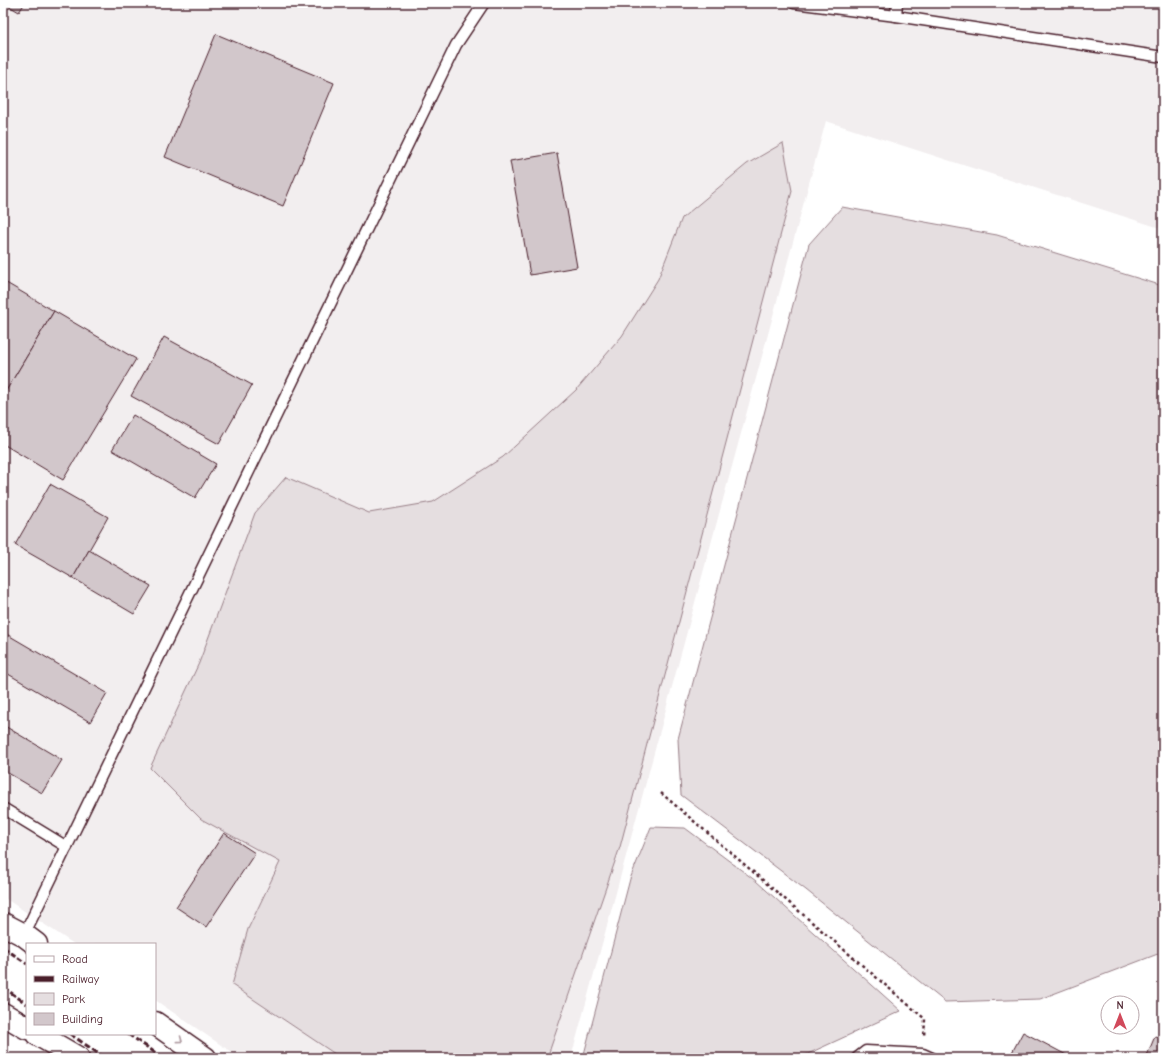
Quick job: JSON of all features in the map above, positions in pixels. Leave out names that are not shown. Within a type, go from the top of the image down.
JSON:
[{"type":"main road","points":[[3,924],[30,939]]},
{"type":"main road","points":[[3,1014],[26,1027]]},
{"type":"main road","points":[[156,1024],[205,1058]]},
{"type":"main road","points":[[39,1035],[78,1058]]},
{"type":"lane","points":[[30,939],[67,847],[456,45],[484,3]]},
{"type":"lane","points":[[794,3],[896,16],[1163,57]]},
{"type":"lane","points":[[896,16],[897,3]]},
{"type":"lane","points":[[3,808],[67,847]]},
{"type":"lane","points":[[857,1058],[866,1051],[928,1056]]},
{"type":"path","points":[[661,793],[924,1019],[928,1056]]},
{"type":"shaded area","points":[[3,3],[1163,3],[1163,229],[826,121],[571,1058],[240,1058],[156,1001],[156,943],[72,943],[3,897]]},
{"type":"green space","points":[[783,143],[792,191],[620,847],[547,1058],[341,1058],[232,985],[248,929],[280,862],[201,819],[150,768],[199,663],[255,513],[286,477],[369,513],[433,502],[503,457],[576,390],[622,336],[658,279],[682,218],[747,164]]},
{"type":"green space","points":[[842,207],[997,235],[1163,286],[1163,952],[1040,999],[945,1002],[806,890],[681,795],[678,739],[809,244]]},
{"type":"green space","points":[[651,827],[685,828],[756,881],[901,1011],[799,1058],[583,1058],[630,879]]},
{"type":"building","points":[[4,3],[25,3],[19,12]]},
{"type":"building","points":[[216,34],[334,83],[283,206],[165,157]]},
{"type":"building","points":[[557,153],[577,267],[530,275],[510,161]]},
{"type":"building","points":[[3,281],[54,311],[3,396]]},
{"type":"building","points":[[54,311],[136,359],[63,480],[3,444],[3,396]]},
{"type":"building","points":[[164,337],[252,385],[219,444],[131,396]]},
{"type":"building","points":[[133,415],[216,464],[195,498],[112,450]]},
{"type":"building","points":[[50,484],[108,517],[73,578],[15,545]]},
{"type":"building","points":[[89,550],[151,586],[134,614],[73,578]]},
{"type":"building","points":[[3,632],[107,693],[90,722],[3,671]]},
{"type":"building","points":[[3,725],[62,760],[42,793],[3,770]]},
{"type":"building","points":[[224,833],[255,853],[206,927],[176,907]]},
{"type":"building","points":[[1023,1032],[1072,1058],[1009,1058]]},
{"type":"building","points":[[1155,1036],[1163,1039],[1163,1058],[1146,1058]]},
{"type":"railway","points":[[3,947],[26,963]]},
{"type":"railway","points":[[3,987],[26,1003]]},
{"type":"railway","points":[[71,1035],[105,1058]]},
{"type":"railway","points":[[129,1035],[163,1058]]}]
